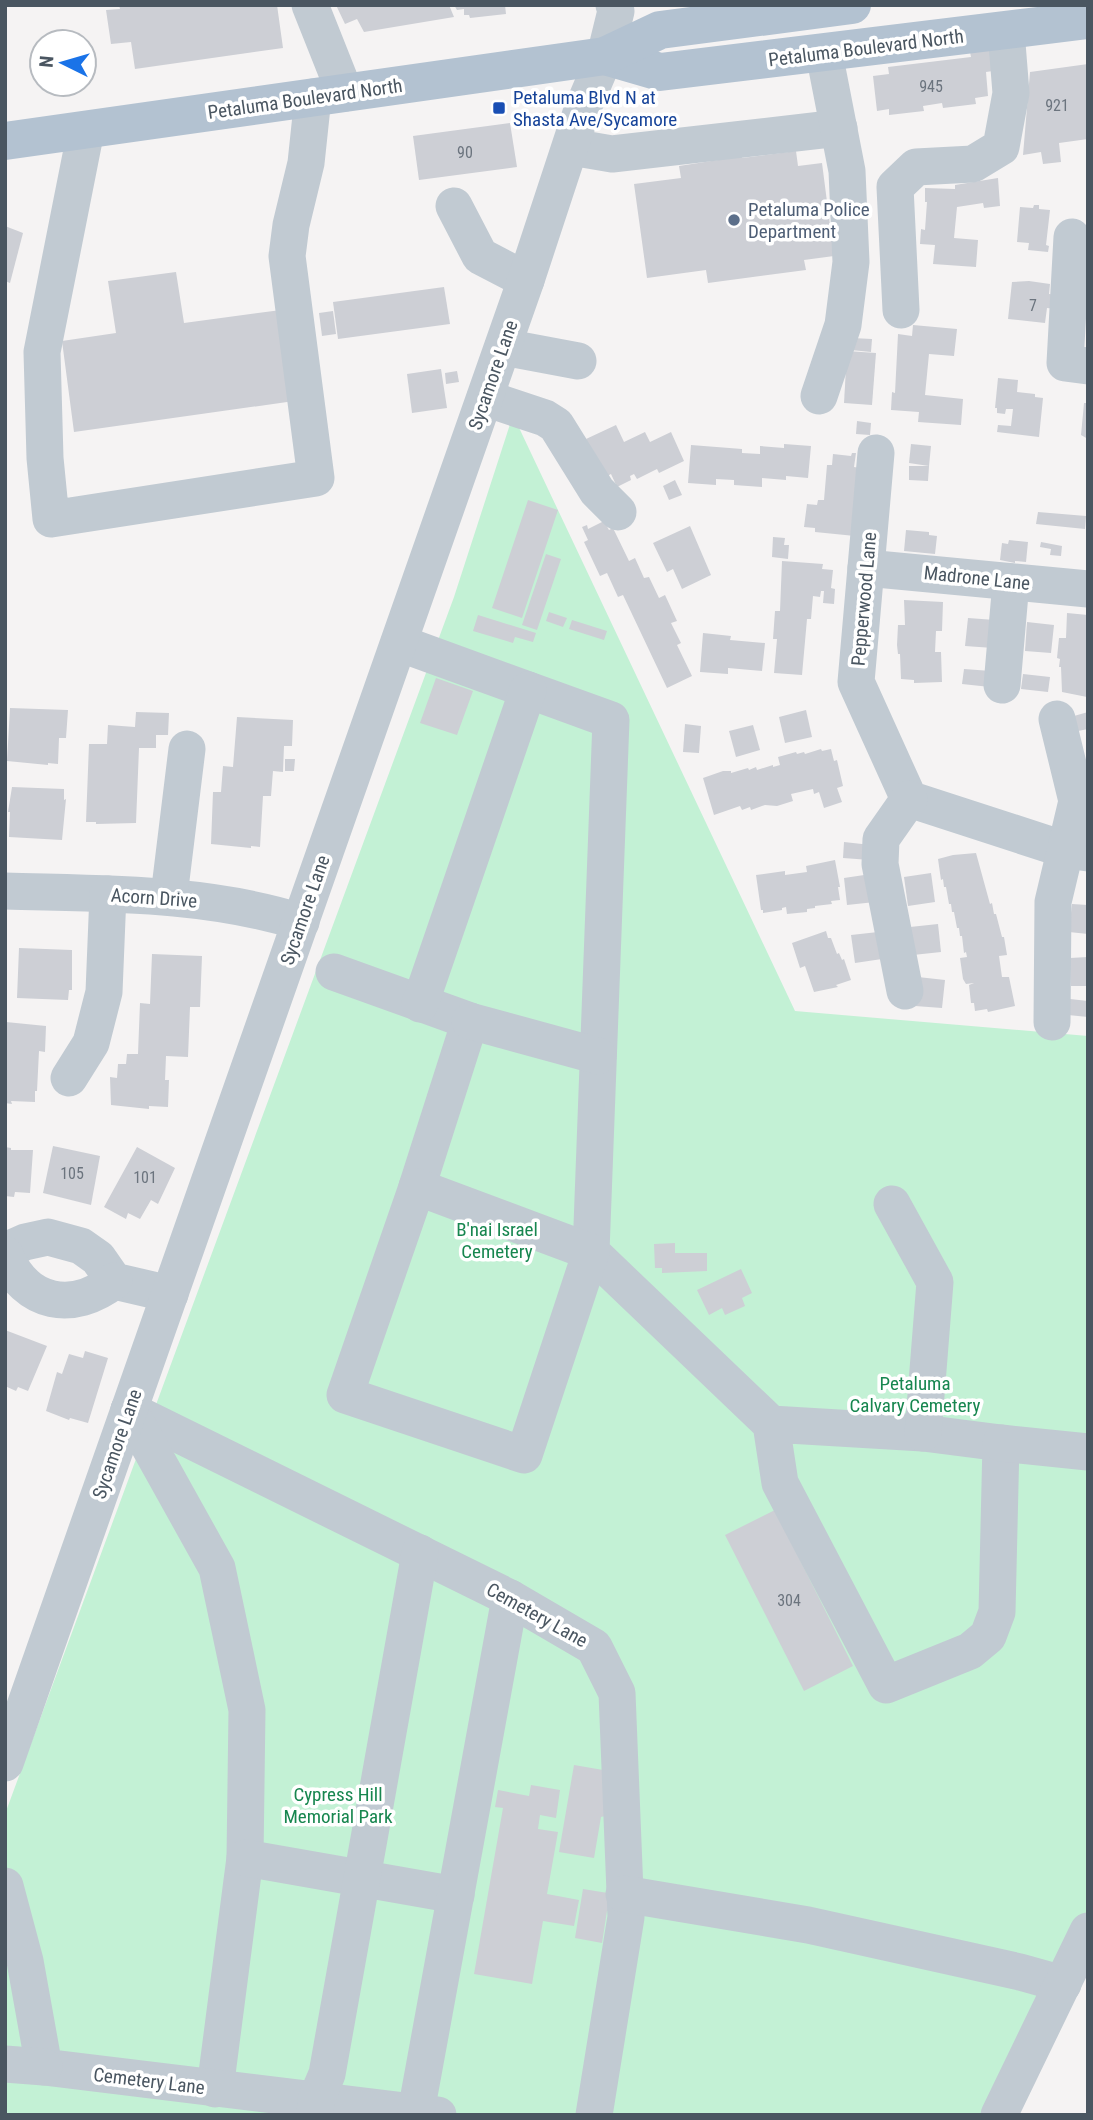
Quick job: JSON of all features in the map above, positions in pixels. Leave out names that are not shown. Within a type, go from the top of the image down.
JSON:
[{"type":"main road","name":"Petaluma Boulevard North","points":[[5,141],[605,56],[660,30],[852,5]]},
{"type":"main road","name":"Petaluma Boulevard North","points":[[605,56],[660,72],[1088,20]]},
{"type":"street","points":[[86,130],[42,352],[45,458],[51,519],[316,478],[287,256],[291,225],[306,163],[329,95],[310,5]]},
{"type":"street","name":"Sycamore Lane","points":[[5,1763],[503,347],[582,110],[605,56],[616,11],[614,5]]},
{"type":"street","points":[[901,310],[895,187],[916,167],[973,164],[1002,148],[1011,93],[1006,30]]},
{"type":"street","points":[[819,396],[843,325],[851,262],[847,171],[824,53]]},
{"type":"street","points":[[571,147],[612,154],[839,128]]},
{"type":"street","points":[[454,206],[480,256],[526,280]]},
{"type":"street","points":[[1072,237],[1076,365]]},
{"type":"street","points":[[503,347],[578,361]]},
{"type":"street","points":[[485,398],[545,418],[556,425],[597,491],[618,512]]},
{"type":"street","name":"Pepperwood Lane","points":[[876,453],[856,682],[909,799]]},
{"type":"street","name":"Madrone Lane","points":[[866,568],[1088,589]]},
{"type":"street","points":[[1002,685],[1011,582]]},
{"type":"street","points":[[399,643],[611,720],[591,1252],[524,1455],[345,1395],[470,1021]]},
{"type":"street","points":[[421,1004],[528,690]]},
{"type":"street","points":[[1052,1023],[1053,902],[1077,851],[1077,801],[1056,719]]},
{"type":"street","points":[[169,896],[187,750]]},
{"type":"street","points":[[905,991],[880,864],[881,839],[909,799],[1077,851]]},
{"type":"street","name":"Acorn Drive","points":[[5,891],[169,896],[264,910],[301,922]]},
{"type":"street","points":[[69,1078],[91,1043],[104,992],[108,894]]},
{"type":"street","points":[[334,972],[470,1021],[598,1056]]},
{"type":"street","points":[[416,1187],[591,1252],[771,1424],[779,1483],[886,1685],[970,1651],[988,1636],[997,1612],[1001,1443]]},
{"type":"street","points":[[892,1204],[935,1282],[923,1433]]},
{"type":"street","points":[[114,1281],[99,1292],[76,1300],[53,1300],[34,1293],[12,1272],[5,1253],[25,1242],[48,1237],[81,1246],[98,1258],[114,1281],[170,1294]]},
{"type":"street","points":[[129,1410],[217,1568],[247,1710],[245,1858],[215,2089]]},
{"type":"street","name":"Cemetery Lane","points":[[129,1410],[510,1598],[594,1647],[617,1693],[626,1917],[593,2115]]},
{"type":"street","points":[[771,1424],[923,1433],[1088,1452]]},
{"type":"street","points":[[315,2108],[327,2074],[419,1553]]},
{"type":"street","points":[[427,2113],[456,1895],[510,1598]]},
{"type":"street","points":[[245,1858],[456,1895]]},
{"type":"street","points":[[5,1886],[25,1961],[44,2067]]},
{"type":"street","points":[[624,1894],[808,1925],[1063,1984]]},
{"type":"street","points":[[999,2115],[1088,1931]]},
{"type":"street","name":"Cemetery Lane","points":[[5,2064],[215,2089],[315,2108],[427,2113]]},
{"type":"green space","points":[[513,415],[795,1011],[1088,1036],[1088,1910],[1049,1995],[987,2115],[5,2115],[5,1814],[454,597]]},
{"type":"building","points":[[119,5],[277,5],[283,48],[135,69],[131,42],[111,44],[106,10],[120,9]]},
{"type":"building","points":[[336,5],[449,5],[454,17],[364,32],[357,19],[345,24]]},
{"type":"building","points":[[454,5],[505,5],[506,14],[470,18],[469,15],[464,15],[464,9],[457,10]]},
{"type":"building","points":[[990,49],[993,71],[986,72],[988,96],[975,98],[976,104],[943,108],[942,103],[923,106],[924,111],[889,115],[889,109],[877,111],[873,76],[889,74],[888,67],[971,57],[970,52]]},
{"type":"building","points":[[1088,64],[1088,139],[1059,143],[1061,162],[1043,164],[1041,152],[1023,155],[1030,72]]},
{"type":"building","points":[[510,123],[517,167],[419,180],[413,136]]},
{"type":"building","name":"Petaluma Police Department","points":[[796,151],[798,166],[822,163],[834,256],[804,260],[806,270],[708,283],[706,270],[647,278],[634,184],[681,178],[679,166],[718,160],[717,154],[741,152],[742,158]]},
{"type":"building","points":[[998,178],[1000,206],[984,208],[983,203],[957,207],[954,238],[978,240],[976,267],[933,264],[935,245],[920,244],[921,229],[925,230],[925,188],[955,189],[955,185]]},
{"type":"building","points":[[1034,205],[1039,205],[1039,209],[1050,210],[1046,245],[1049,246],[1048,252],[1028,250],[1029,243],[1017,242],[1020,207],[1033,208]]},
{"type":"building","points":[[5,226],[23,233],[10,283],[5,281]]},
{"type":"building","points":[[176,272],[184,323],[281,310],[294,401],[74,432],[62,341],[116,333],[108,281]]},
{"type":"building","points":[[1012,282],[1050,284],[1049,294],[1060,295],[1056,309],[1047,308],[1045,323],[1008,319]]},
{"type":"building","points":[[444,287],[450,324],[338,339],[333,302]]},
{"type":"building","points":[[333,311],[336,334],[322,336],[319,313]]},
{"type":"building","points":[[913,325],[957,329],[954,356],[929,354],[925,395],[963,399],[961,425],[918,422],[919,412],[891,410],[892,392],[895,393],[898,334],[912,336]]},
{"type":"building","points":[[852,338],[872,339],[871,352],[851,350]]},
{"type":"building","points":[[847,351],[876,353],[872,405],[844,403]]},
{"type":"building","points":[[441,369],[447,408],[412,413],[407,374]]},
{"type":"building","points":[[457,371],[459,382],[446,384],[445,373]]},
{"type":"building","points":[[998,378],[1018,380],[1017,392],[1043,398],[1039,437],[997,432],[998,425],[1011,426],[1013,409],[1006,409],[1005,414],[997,413],[995,408]]},
{"type":"building","points":[[1084,403],[1088,403],[1088,439],[1081,435]]},
{"type":"building","points":[[857,421],[871,423],[870,435],[856,434]]},
{"type":"building","points":[[616,425],[624,442],[645,432],[650,442],[671,432],[684,461],[659,473],[657,469],[637,479],[634,474],[630,476],[631,480],[617,487],[611,474],[605,477],[586,439]]},
{"type":"building","points":[[784,444],[811,446],[808,478],[762,478],[762,487],[734,485],[734,480],[716,479],[716,485],[688,483],[691,445],[742,449],[742,453],[760,454],[760,446],[784,448]]},
{"type":"building","points":[[911,444],[931,446],[929,466],[909,463]]},
{"type":"building","points":[[856,453],[854,467],[860,468],[855,536],[815,532],[815,528],[804,527],[807,504],[817,505],[818,500],[824,500],[827,465],[832,465],[833,454],[851,456]]},
{"type":"building","points":[[909,466],[929,466],[928,481],[909,480]]},
{"type":"building","points":[[675,480],[682,495],[669,500],[663,486]]},
{"type":"building","points":[[528,500],[558,510],[522,618],[492,608]]},
{"type":"building","points":[[1038,512],[1086,516],[1085,529],[1036,524]]},
{"type":"building","points":[[604,521],[609,530],[613,528],[629,561],[635,558],[644,578],[649,577],[659,598],[665,595],[677,621],[671,623],[681,643],[677,645],[692,676],[667,688],[623,595],[618,597],[607,573],[600,576],[584,542],[588,540],[582,527],[587,525],[588,529]]},
{"type":"building","points":[[690,526],[711,575],[682,589],[673,569],[667,572],[653,543]]},
{"type":"building","points":[[906,530],[929,532],[929,535],[937,536],[935,554],[904,551]]},
{"type":"building","points":[[773,537],[785,538],[784,545],[789,545],[788,559],[772,557]]},
{"type":"building","points":[[1009,540],[1028,542],[1026,562],[1000,560],[1002,543],[1008,544]]},
{"type":"building","points":[[1041,542],[1062,546],[1061,556],[1050,555],[1051,549],[1040,547]]},
{"type":"building","points":[[546,554],[561,559],[537,630],[522,625]]},
{"type":"building","points":[[782,561],[823,564],[822,569],[833,570],[831,588],[835,589],[834,604],[823,603],[824,591],[821,591],[820,597],[813,596],[811,619],[807,619],[802,675],[774,673],[777,639],[773,639],[775,611],[780,611]]},
{"type":"building","points":[[904,600],[943,602],[942,631],[936,631],[935,652],[941,652],[942,682],[914,683],[914,680],[901,679],[897,645],[898,625],[905,625]]},
{"type":"building","points":[[549,612],[567,618],[563,627],[546,621]]},
{"type":"building","points":[[1067,613],[1088,615],[1087,697],[1062,692],[1060,659],[1057,658],[1059,638],[1066,638]]},
{"type":"building","points":[[478,615],[536,633],[533,642],[515,637],[513,643],[473,631]]},
{"type":"building","points":[[968,618],[995,620],[993,648],[965,646]]},
{"type":"building","points":[[572,620],[607,631],[604,640],[569,629]]},
{"type":"building","points":[[1027,622],[1054,625],[1051,653],[1025,651]]},
{"type":"building","points":[[703,633],[731,636],[730,640],[765,643],[762,671],[728,668],[728,674],[700,672]]},
{"type":"building","points":[[964,669],[991,671],[990,687],[962,684]]},
{"type":"building","points":[[1023,674],[1050,677],[1048,692],[1021,689]]},
{"type":"building","points":[[436,678],[473,691],[457,735],[420,723]]},
{"type":"building","points":[[10,708],[68,710],[66,738],[59,738],[58,764],[7,761]]},
{"type":"building","points":[[806,710],[812,737],[785,743],[779,717]]},
{"type":"building","points":[[136,712],[169,713],[168,735],[156,735],[156,748],[139,748],[136,823],[86,822],[89,744],[107,744],[108,725],[135,727]]},
{"type":"building","points":[[1088,712],[1088,729],[1078,731],[1074,716]]},
{"type":"building","points":[[237,717],[293,720],[292,746],[284,746],[283,772],[273,771],[271,796],[263,796],[260,847],[211,844],[213,792],[221,792],[223,766],[233,767]]},
{"type":"building","points":[[685,724],[701,726],[699,753],[683,752]]},
{"type":"building","points":[[753,725],[760,750],[736,757],[729,731]]},
{"type":"building","points":[[831,749],[834,761],[837,760],[843,786],[837,788],[842,802],[824,808],[819,792],[814,794],[813,789],[791,794],[793,801],[777,806],[765,805],[742,810],[740,806],[714,815],[703,778],[723,771],[731,773],[748,768],[749,770],[756,767],[757,770],[773,767],[780,765],[778,757]]},
{"type":"building","points":[[285,759],[295,759],[294,771],[285,771]]},
{"type":"building","points":[[12,787],[64,789],[64,800],[66,799],[62,840],[9,837],[8,812]]},
{"type":"building","points":[[844,842],[871,845],[870,860],[843,858]]},
{"type":"building","points":[[976,853],[990,904],[992,903],[1004,937],[1007,955],[999,956],[1002,977],[1009,977],[1015,1006],[988,1012],[987,1009],[975,1011],[969,985],[974,983],[966,984],[963,979],[960,958],[967,957],[966,952],[964,953],[962,936],[949,904],[946,887],[943,879],[941,880],[938,859]]},
{"type":"building","points":[[835,860],[840,900],[815,906],[807,909],[807,912],[787,914],[786,907],[763,913],[756,875],[785,871],[785,875],[807,872],[806,866]]},
{"type":"building","points":[[931,873],[935,902],[908,906],[904,877]]},
{"type":"building","points":[[871,874],[875,902],[847,905],[844,878]]},
{"type":"building","points":[[1072,904],[1088,905],[1088,934],[1069,932]]},
{"type":"building","points":[[938,924],[941,952],[913,955],[910,927]]},
{"type":"building","points":[[826,931],[837,954],[844,959],[851,980],[836,985],[838,987],[814,992],[805,966],[800,968],[792,943]]},
{"type":"building","points":[[878,932],[882,959],[855,963],[851,935]]},
{"type":"building","points":[[19,948],[72,950],[72,990],[69,990],[68,1000],[17,998]]},
{"type":"building","points":[[152,954],[202,956],[200,1007],[190,1007],[188,1057],[166,1056],[168,1107],[149,1106],[149,1109],[111,1105],[110,1077],[117,1078],[118,1064],[126,1064],[127,1054],[138,1054],[140,1003],[150,1004]]},
{"type":"building","points":[[1088,957],[1088,986],[1071,986],[1070,958]]},
{"type":"building","points":[[918,977],[945,980],[942,1008],[915,1006]]},
{"type":"building","points":[[1070,999],[1088,1001],[1088,1017],[1068,1015]]},
{"type":"building","points":[[6,1022],[46,1026],[45,1052],[39,1051],[35,1102],[5,1103]]},
{"type":"building","points":[[53,1146],[100,1156],[91,1205],[43,1193]]},
{"type":"building","points":[[5,1147],[11,1150],[33,1150],[30,1193],[15,1192],[14,1197],[5,1196]]},
{"type":"building","points":[[137,1147],[175,1168],[158,1204],[151,1200],[140,1219],[128,1213],[126,1219],[104,1207]]},
{"type":"building","points":[[675,1243],[675,1253],[707,1253],[707,1271],[662,1273],[662,1268],[655,1268],[654,1244]]},
{"type":"building","points":[[741,1269],[752,1293],[742,1298],[745,1306],[725,1315],[722,1308],[709,1315],[697,1290]]},
{"type":"building","points":[[5,1330],[47,1346],[28,1391],[18,1387],[16,1391],[5,1386]]},
{"type":"building","points":[[85,1351],[108,1358],[88,1423],[70,1418],[69,1420],[46,1411],[57,1372],[62,1374],[69,1354],[83,1358]]},
{"type":"building","points":[[775,1510],[853,1666],[804,1691],[725,1535]]},
{"type":"building","points":[[574,1765],[609,1771],[605,1816],[601,1817],[594,1858],[559,1852]]},
{"type":"building","points":[[531,1785],[560,1790],[556,1818],[540,1815],[538,1829],[558,1832],[547,1894],[579,1900],[574,1926],[543,1921],[532,1984],[474,1974],[503,1808],[495,1807],[498,1790],[529,1796]]},
{"type":"building","points":[[583,1889],[614,1894],[611,1910],[607,1911],[602,1943],[575,1938]]},
{"type":"place","name":"Petaluma Blvd N at Shasta Ave/Sycamore","points":[[499,108]]},
{"type":"place","name":"Petaluma Police Department","points":[[734,220]]},
{"type":"park label","name":"B'nai Israel Cemetery","points":[[497,1240]]},
{"type":"park label","name":"Petaluma Calvary Cemetery","points":[[915,1394]]},
{"type":"park label","name":"Cypress Hill Memorial Park","points":[[338,1805]]}]
